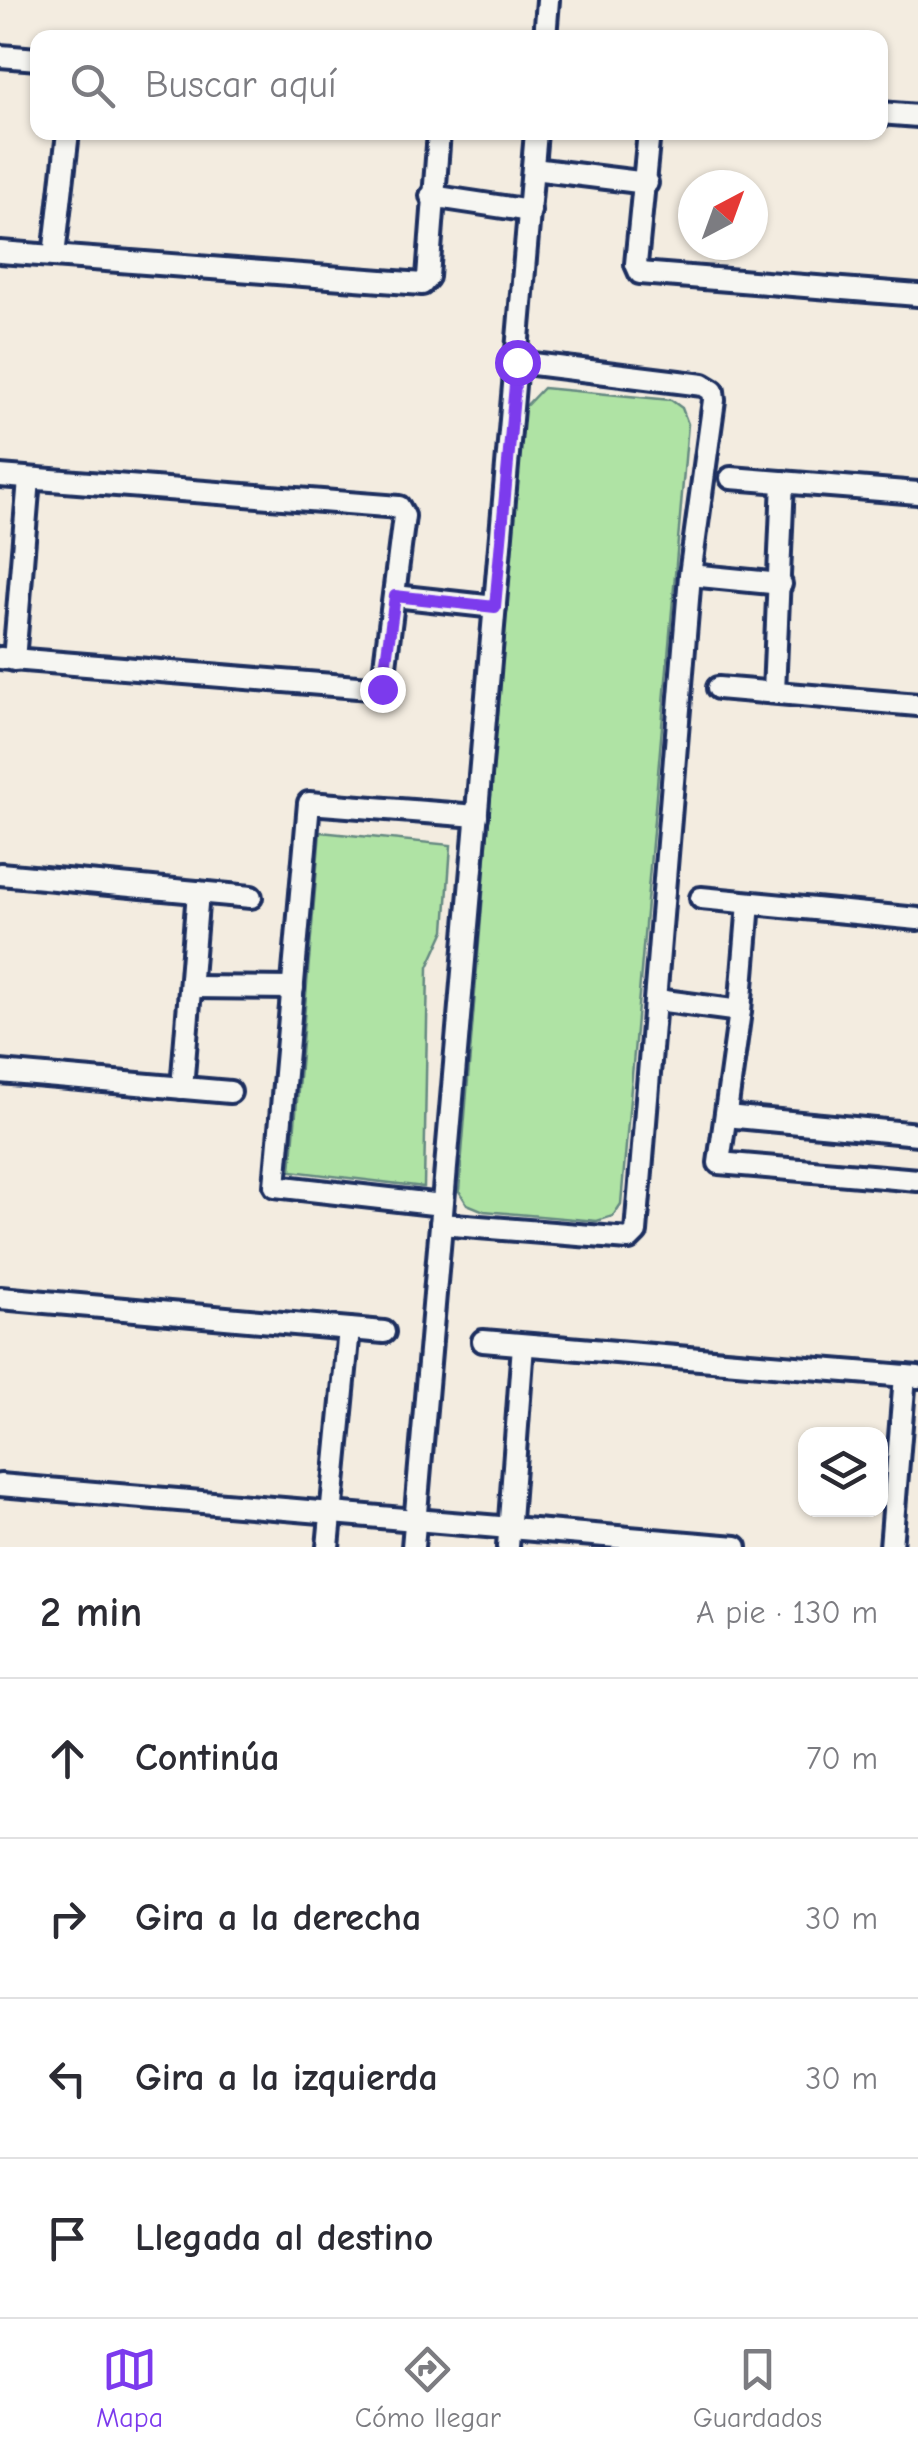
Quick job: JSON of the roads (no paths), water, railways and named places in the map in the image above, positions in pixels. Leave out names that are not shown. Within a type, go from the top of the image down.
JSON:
[{"type":"street","points":[[546,30],[548,0]]},
{"type":"street","points":[[0,56],[30,59]]},
{"type":"street","points":[[888,114],[918,116]]},
{"type":"street","points":[[54,256],[67,140]]},
{"type":"street","points":[[0,252],[422,284],[428,277],[438,140]]},
{"type":"street","points":[[413,1547],[535,140]]},
{"type":"street","points":[[649,140],[636,264],[640,273],[918,295]]},
{"type":"street","points":[[533,169],[647,183]]},
{"type":"street","points":[[431,196],[530,211]]},
{"type":"street","points":[[477,816],[310,803],[275,1186],[441,1215],[634,1237],[690,576],[713,392],[703,386],[517,362]]},
{"type":"street","points":[[0,476],[399,508],[404,516],[382,689],[7,659],[29,479]]},
{"type":"street","points":[[731,478],[918,494]]},
{"type":"street","points":[[774,692],[783,482]]},
{"type":"street","points":[[690,576],[781,584]]},
{"type":"street","points":[[395,596],[495,607]]},
{"type":"street","points":[[718,688],[918,705]]},
{"type":"street","points":[[0,874],[251,897]]},
{"type":"street","points":[[182,1088],[198,892]]},
{"type":"street","points":[[701,898],[918,919]]},
{"type":"street","points":[[749,902],[740,1011],[719,1163],[918,1180]]},
{"type":"street","points":[[192,987],[293,988]]},
{"type":"street","points":[[657,1000],[740,1011]]},
{"type":"street","points":[[0,1072],[230,1092]]},
{"type":"street","points":[[726,1116],[918,1134]]},
{"type":"street","points":[[0,1298],[384,1332]]},
{"type":"street","points":[[328,1547],[349,1329]]},
{"type":"street","points":[[483,1342],[912,1376],[891,1547]]},
{"type":"street","points":[[509,1538],[523,1345]]},
{"type":"street","points":[[0,1485],[415,1520],[509,1538],[736,1547]]}]
